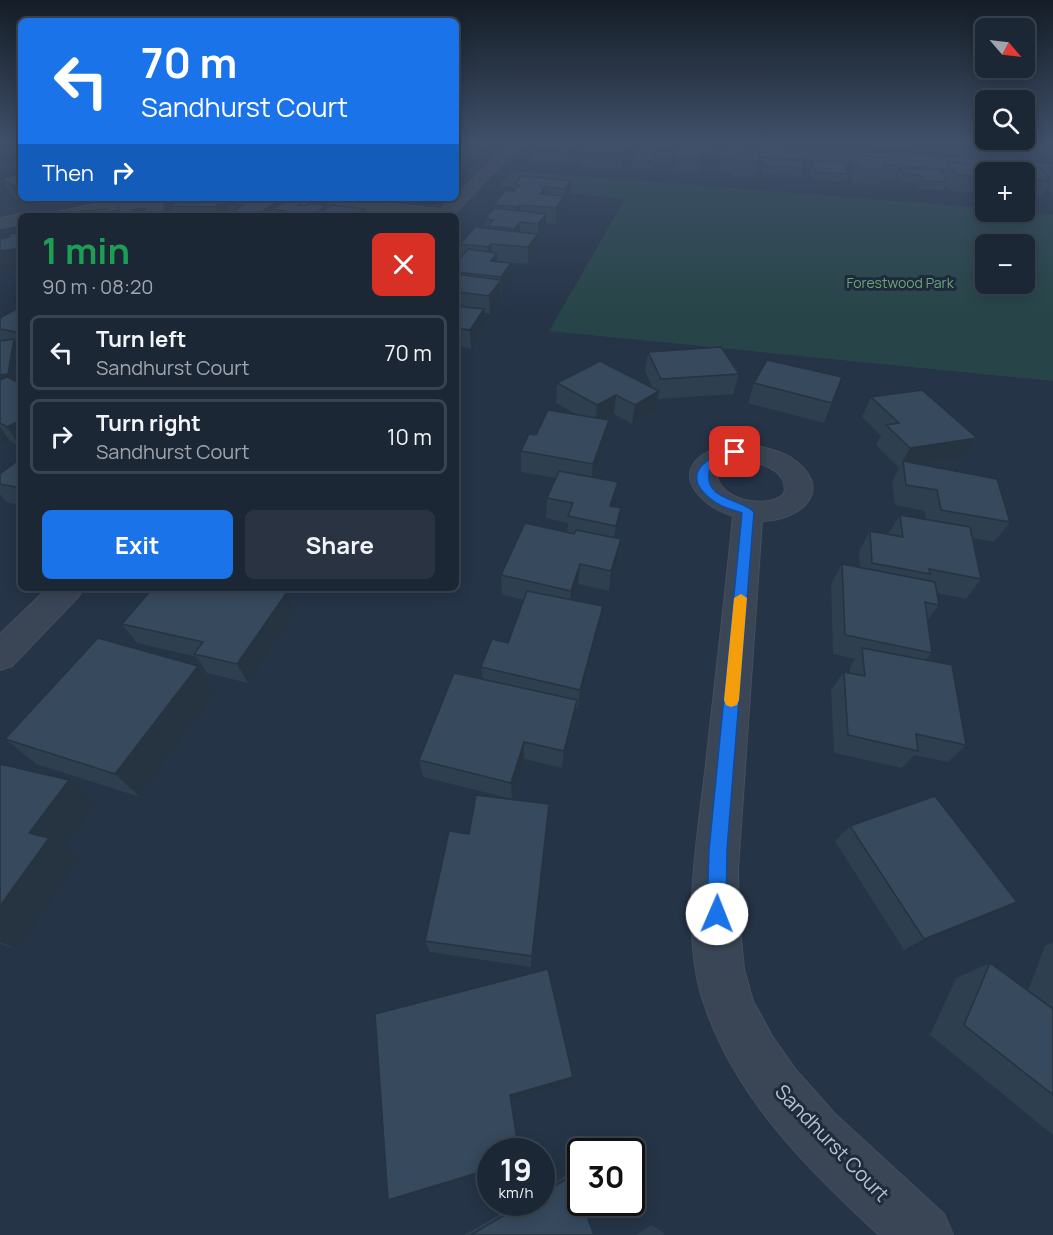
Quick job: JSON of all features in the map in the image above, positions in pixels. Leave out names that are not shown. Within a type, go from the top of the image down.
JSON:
[{"type":"street","points":[[73,213],[131,201]]},
{"type":"street","points":[[320,201],[426,213]]},
{"type":"street","points":[[446,213],[458,201]]},
{"type":"street","points":[[0,224],[18,220]]},
{"type":"street","points":[[0,237],[18,235]]},
{"type":"street","name":"Sandhurst Court","points":[[748,512],[718,850],[716,933],[720,972],[734,1014],[749,1044],[759,1063],[789,1105],[869,1186],[923,1235]]},
{"type":"street","points":[[0,656],[65,591]]},
{"type":"green space","name":"Forestwood Park","points":[[625,200],[878,200],[975,207],[975,222],[1035,222],[1035,213],[1053,214],[1053,381],[549,331]]},
{"type":"building","points":[[498,200],[562,200],[556,208],[493,205]]},
{"type":"building","points":[[118,201],[163,201],[165,212],[146,213],[145,208],[132,210],[132,213],[119,213]]},
{"type":"building","points":[[177,201],[220,201],[215,207],[171,206]]},
{"type":"building","points":[[233,201],[278,201],[260,213],[230,213],[243,205],[228,204]]},
{"type":"building","points":[[285,201],[302,202],[298,205],[305,206],[310,203],[327,205],[315,213],[281,213],[284,211],[272,209]]},
{"type":"building","points":[[332,205],[364,209],[358,213],[320,213]]},
{"type":"building","points":[[494,208],[546,214],[538,224],[520,222],[514,229],[488,226],[493,220],[485,219]]},
{"type":"building","points":[[106,209],[107,213],[78,213]]},
{"type":"building","points":[[475,227],[538,234],[528,247],[460,244]]},
{"type":"building","points":[[18,233],[18,248],[0,251],[0,239],[10,237],[10,234]]},
{"type":"building","points":[[468,249],[497,253],[491,261],[511,263],[501,277],[459,272],[459,257]]},
{"type":"building","points":[[459,274],[501,280],[489,296],[459,292]]},
{"type":"building","points":[[459,306],[484,309],[470,330],[459,328]]},
{"type":"building","points":[[18,308],[18,332],[0,329],[0,318]]},
{"type":"building","points":[[14,339],[8,374],[0,375],[0,341]]},
{"type":"building","points":[[721,347],[739,374],[661,379],[648,352]]},
{"type":"building","points":[[767,360],[842,377],[832,403],[754,383]]},
{"type":"building","points":[[600,361],[659,391],[635,405],[616,395],[597,405],[557,383]]},
{"type":"building","points":[[7,377],[18,382],[18,422],[7,427],[0,423],[0,380]]},
{"type":"building","points":[[922,390],[977,438],[910,448],[886,425],[899,423],[871,397]]},
{"type":"building","points":[[548,410],[609,420],[593,464],[521,451],[529,434],[536,435]]},
{"type":"building","points":[[18,460],[18,487],[0,484],[0,474]]},
{"type":"building","points":[[903,461],[997,479],[1010,522],[941,510],[937,490],[906,485]]},
{"type":"building","points":[[559,471],[618,482],[610,506],[621,508],[616,526],[568,516],[573,503],[547,498]]},
{"type":"building","points":[[900,515],[970,527],[981,579],[929,569],[930,574],[872,563],[870,531],[903,537]]},
{"type":"building","points":[[525,523],[574,534],[576,530],[621,539],[611,571],[580,564],[571,591],[501,575]]},
{"type":"building","points":[[842,564],[935,582],[939,605],[925,602],[932,653],[845,635]]},
{"type":"building","points":[[150,591],[287,592],[237,664],[194,654],[203,642],[122,624]]},
{"type":"building","points":[[527,591],[603,606],[580,690],[481,667],[492,639],[508,643]]},
{"type":"building","points":[[98,638],[198,666],[115,774],[5,739]]},
{"type":"building","points":[[862,648],[952,665],[966,745],[916,734],[918,751],[848,735],[844,672],[865,676]]},
{"type":"building","points":[[454,673],[577,700],[564,751],[524,742],[511,783],[419,760]]},
{"type":"building","points":[[0,764],[69,780],[29,833],[49,838],[0,906]]},
{"type":"building","points":[[476,795],[549,804],[532,956],[425,941],[449,831],[469,834]]},
{"type":"building","points":[[935,796],[1017,902],[924,939],[850,826]]},
{"type":"building","points":[[990,963],[1053,1009],[1053,1095],[964,1025]]},
{"type":"building","points":[[548,969],[573,1077],[510,1095],[517,1138],[477,1138],[477,1173],[388,1200],[375,1014]]},
{"type":"building","points":[[567,1179],[567,1216],[587,1216],[594,1235],[471,1235],[503,1216],[555,1216],[555,1186]]},
{"type":"slow traffic","points":[[731,700],[741,598]]},
{"type":"route","points":[[717,914],[718,850],[748,512],[717,499],[707,489],[703,478],[704,469],[711,460],[735,452]]}]
